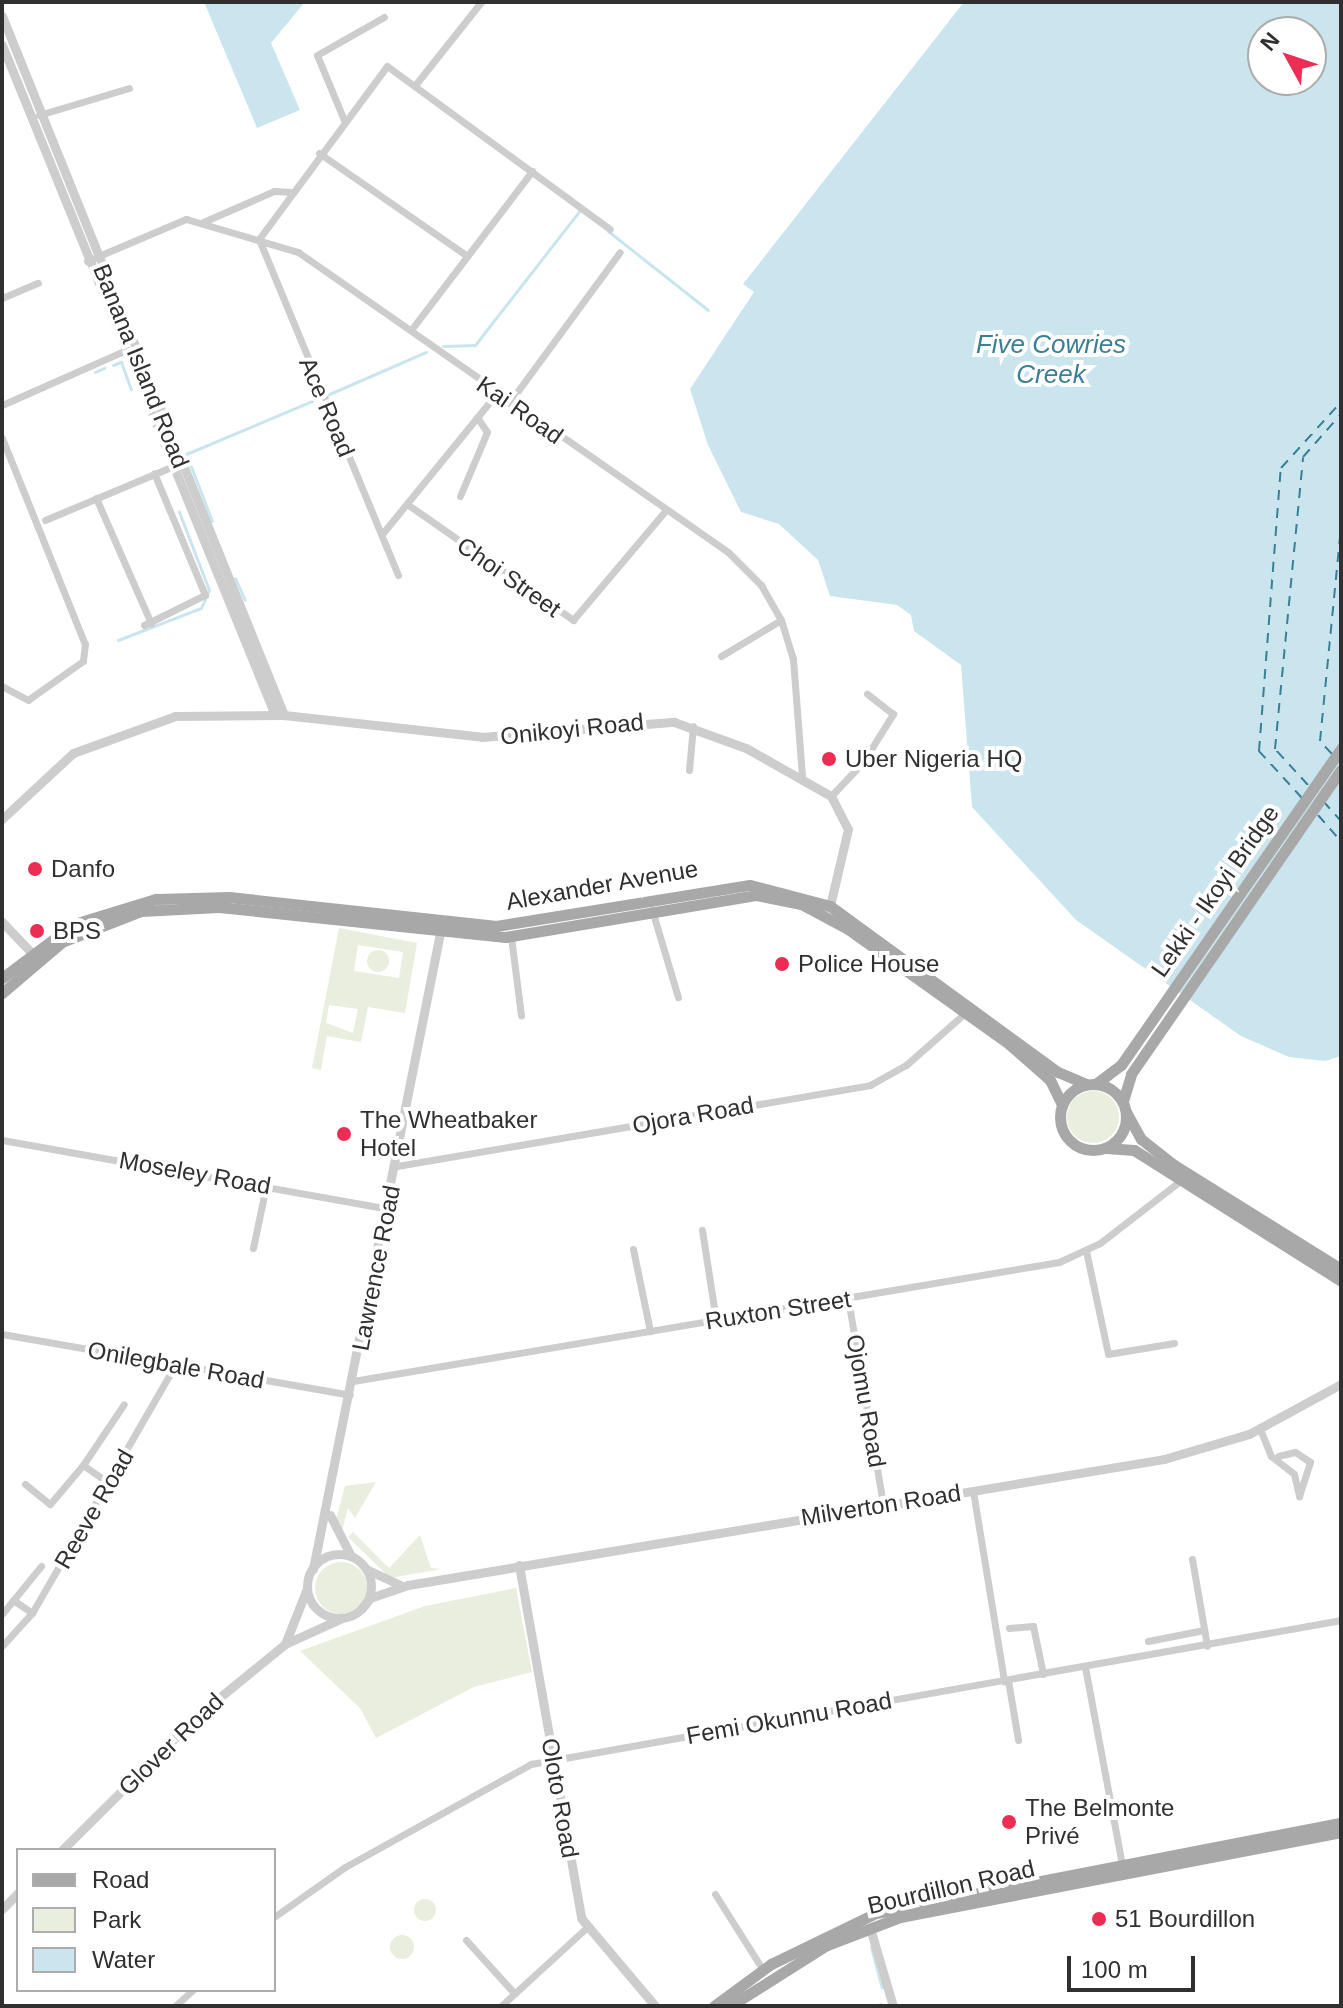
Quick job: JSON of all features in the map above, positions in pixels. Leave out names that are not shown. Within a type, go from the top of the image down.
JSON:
[{"type":"main road","name":"Lekki - Ikoyi Bridge","points":[[1131,1062],[1341,748]]},
{"type":"main road","name":"Lekki - Ikoyi Bridge","points":[[1131,1062],[1341,770]]},
{"type":"main road","name":"Alexander Avenue","points":[[32,956],[108,910],[180,897],[471,927],[733,885],[776,887],[830,906],[1058,1072],[1092,1084]]},
{"type":"main road","name":"Alexander Avenue","points":[[32,956],[108,919],[181,907],[440,933],[511,937],[733,895],[801,904],[965,1013],[1039,1070],[1062,1105]]},
{"type":"main road","points":[[2,978],[32,956]]},
{"type":"main road","points":[[2,993],[32,956]]},
{"type":"main road","points":[[1131,1062],[1062,1105],[1070,1141],[1134,1150],[1179,1182],[1341,1281]]},
{"type":"main road","points":[[1106,1148],[1124,1131],[1131,1062]]},
{"type":"main road","points":[[1092,1084],[1125,1107],[1141,1139],[1183,1172],[1341,1269]]},
{"type":"main road","name":"Bourdillon Road","points":[[714,2006],[763,1970],[876,1913],[1341,1823]]},
{"type":"main road","name":"Bourdillon Road","points":[[730,2006],[827,1945],[870,1928],[1341,1832]]},
{"type":"street","points":[[416,84],[481,2]]},
{"type":"street","name":"Banana Island Road","points":[[2,16],[124,351],[171,467],[280,715]]},
{"type":"street","points":[[344,120],[319,48],[384,17]]},
{"type":"street","name":"Banana Island Road","points":[[2,45],[280,715]]},
{"type":"street","points":[[259,239],[382,68],[416,84],[610,229]]},
{"type":"street","points":[[39,115],[129,88]]},
{"type":"street","points":[[319,153],[466,255]]},
{"type":"street","points":[[411,330],[532,171]]},
{"type":"street","points":[[201,223],[274,191],[292,192]]},
{"type":"street","name":"Kai Road","points":[[92,259],[176,221],[201,223],[259,239],[317,262],[496,394],[746,567],[781,620],[793,659],[802,777]]},
{"type":"street","name":"Ace Road","points":[[259,239],[398,575]]},
{"type":"street","points":[[509,403],[620,252]]},
{"type":"street","points":[[2,298],[38,283]]},
{"type":"street","points":[[2,405],[124,351]]},
{"type":"street","points":[[382,534],[496,394]]},
{"type":"street","points":[[460,496],[487,432],[477,417]]},
{"type":"street","points":[[2,438],[78,626],[83,661],[19,700],[2,686]]},
{"type":"street","points":[[45,520],[171,467]]},
{"type":"street","points":[[96,498],[148,624],[205,595],[154,473]]},
{"type":"street","name":"Choi Street","points":[[407,504],[573,620],[666,510]]},
{"type":"street","points":[[721,656],[781,620]]},
{"type":"street","points":[[830,906],[848,829],[831,796],[863,762],[893,714],[867,694]]},
{"type":"street","name":"Onikoyi Road","points":[[2,819],[54,766],[125,729],[175,716],[280,715],[482,737],[631,720],[693,726],[802,777],[831,796]]},
{"type":"street","points":[[689,770],[693,726]]},
{"type":"street","points":[[652,910],[678,997]]},
{"type":"street","points":[[2,922],[32,956]]},
{"type":"street","name":"Lawrence Road","points":[[313,1569],[329,1507],[440,933]]},
{"type":"street","points":[[511,937],[521,1015]]},
{"type":"street","name":"Ojora Road","points":[[397,1166],[870,1085],[906,1065],[965,1013]]},
{"type":"street","name":"Moseley Road","points":[[2,1140],[388,1209]]},
{"type":"street","name":"Ruxton Street","points":[[353,1381],[1013,1272],[1086,1251],[1179,1182]]},
{"type":"street","points":[[253,1248],[266,1186]]},
{"type":"street","points":[[702,1230],[716,1320]]},
{"type":"street","points":[[633,1249],[650,1331]]},
{"type":"street","points":[[1086,1251],[1108,1354],[1174,1343]]},
{"type":"street","name":"Ojomu Road","points":[[848,1299],[883,1504]]},
{"type":"street","name":"Onilegbale Road","points":[[2,1334],[350,1395]]},
{"type":"street","name":"Reeve Road","points":[[2,1646],[32,1613],[110,1484],[175,1365]]},
{"type":"street","name":"Milverton Road","points":[[361,1609],[370,1598],[408,1585],[1164,1459],[1260,1429],[1341,1384]]},
{"type":"street","points":[[25,1484],[50,1504],[83,1465],[124,1404]]},
{"type":"street","points":[[1260,1429],[1278,1456],[1294,1474],[1299,1496],[1310,1462],[1295,1452],[1278,1456]]},
{"type":"street","points":[[83,1465],[110,1484]]},
{"type":"street","points":[[973,1491],[1018,1740]]},
{"type":"street","name":"Lawrence Road","points":[[329,1507],[333,1533],[351,1556]]},
{"type":"street","points":[[330,1555],[351,1556],[367,1570],[371,1590],[361,1609],[342,1618],[323,1613],[306,1591],[313,1569],[330,1555]]},
{"type":"street","points":[[1192,1559],[1207,1646]]},
{"type":"street","name":"Oloto Road","points":[[519,1565],[585,1929]]},
{"type":"street","points":[[2,1614],[41,1566]]},
{"type":"street","name":"Milverton Road","points":[[367,1570],[389,1584],[408,1585]]},
{"type":"street","name":"Glover Road","points":[[285,1644],[306,1591]]},
{"type":"street","points":[[13,1600],[32,1613]]},
{"type":"street","name":"Glover Road","points":[[64,1848],[193,1719],[285,1644],[342,1618]]},
{"type":"street","name":"Femi Okunnu Road","points":[[276,1916],[450,1807],[553,1759],[1341,1620]]},
{"type":"street","points":[[1009,1628],[1033,1626],[1043,1674]]},
{"type":"street","points":[[1148,1641],[1204,1630]]},
{"type":"street","points":[[1085,1667],[1122,1865]]},
{"type":"street","points":[[715,1894],[763,1970]]},
{"type":"street","points":[[870,1928],[893,2006]]},
{"type":"street","points":[[501,2006],[585,1929],[655,2006]]},
{"type":"street","points":[[466,1940],[514,1993]]},
{"type":"street","points":[[175,2006],[191,1992]]},
{"type":"green space","points":[[339,928],[417,943],[405,1013],[368,1007],[361,1042],[327,1036],[321,1070],[312,1068]],"holes":[[[358,945],[403,952],[399,978],[354,971]],[[329,1005],[358,1009],[353,1033],[326,1023]]]},
{"type":"green space","points":[[374,950],[382,950],[389,961],[382,972],[374,972],[367,965],[367,957]]},
{"type":"green space","points":[[1093,1091],[1111,1099],[1119,1117],[1111,1135],[1093,1143],[1075,1135],[1067,1117],[1075,1099]]},
{"type":"green space","points":[[376,1482],[355,1518],[348,1508],[342,1531],[336,1519],[345,1486]]},
{"type":"green space","points":[[353,1532],[389,1568],[420,1535],[431,1568],[441,1569],[390,1578],[348,1537]]},
{"type":"green space","points":[[341,1562],[359,1570],[367,1588],[359,1606],[341,1614],[323,1606],[315,1588],[323,1570]]},
{"type":"green space","points":[[516,1588],[532,1672],[474,1687],[376,1738],[360,1708],[300,1651],[425,1606]]},
{"type":"green space","points":[[425,1899],[433,1902],[436,1910],[433,1918],[425,1921],[417,1918],[414,1910],[417,1902]]},
{"type":"green space","points":[[402,1935],[413,1942],[414,1947],[407,1958],[402,1959],[391,1952],[390,1947],[397,1936]]},
{"type":"water","points":[[204,2],[305,2],[271,43],[300,110],[257,128]]},
{"type":"water","name":"Five Cowries Creek","points":[[964,2],[1341,2],[1341,1056],[1325,1061],[1289,1057],[1241,1036],[1076,920],[972,807],[961,665],[914,631],[911,615],[897,605],[830,596],[818,560],[779,524],[741,512],[708,445],[690,389],[754,292],[743,284]]},
{"type":"waterway","points":[[443,346],[475,345],[580,210]]},
{"type":"waterway","points":[[608,231],[708,310]]},
{"type":"waterway","points":[[327,395],[426,352]]},
{"type":"waterway","points":[[113,365],[121,362],[131,389]]},
{"type":"waterway","points":[[95,372],[104,368]]},
{"type":"waterway","points":[[212,521],[186,454],[312,401]]},
{"type":"waterway","points":[[118,640],[201,608],[209,590],[179,512]]},
{"type":"waterway","points":[[235,578],[245,600]]},
{"type":"waterway","points":[[871,1947],[882,1988]]},
{"type":"ferry route","points":[[1302,798],[1259,751],[1281,468],[1341,402]]},
{"type":"ferry route","points":[[1308,785],[1275,749],[1303,457],[1341,414]]},
{"type":"ferry route","points":[[1332,754],[1320,741],[1341,526]]},
{"type":"ferry route","points":[[1323,801],[1341,821]]},
{"type":"ferry route","points":[[1318,815],[1341,841]]},
{"type":"place","name":"Uber Nigeria HQ","points":[[829,759]]},
{"type":"place","name":"Danfo","points":[[35,869]]},
{"type":"place","name":"BPS","points":[[37,931]]},
{"type":"place","name":"Police House","points":[[782,964]]},
{"type":"place","name":"The Wheatbaker Hotel","points":[[344,1134]]},
{"type":"place","name":"The Belmonte Privé","points":[[1009,1822]]},
{"type":"place","name":"51 Bourdillon","points":[[1099,1919]]}]
